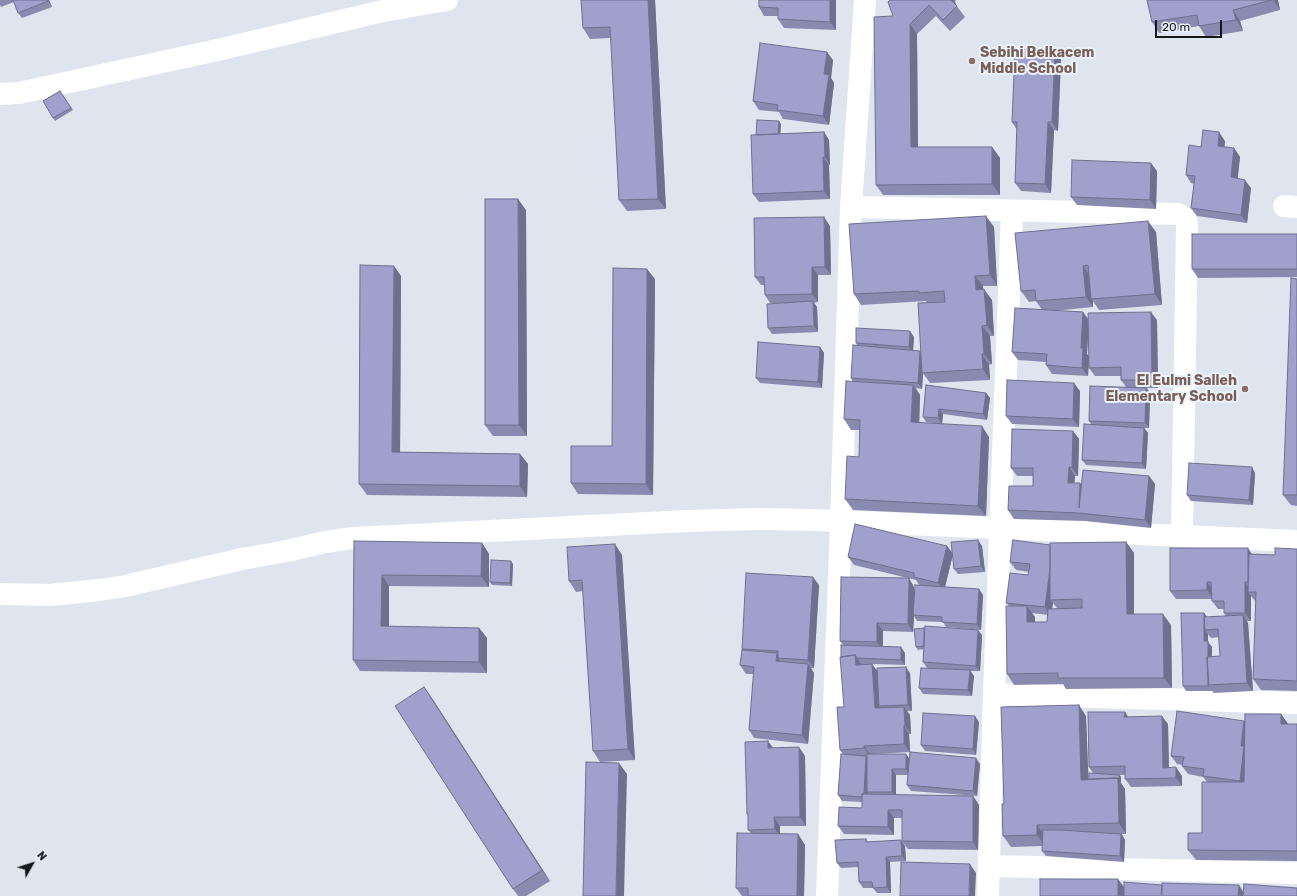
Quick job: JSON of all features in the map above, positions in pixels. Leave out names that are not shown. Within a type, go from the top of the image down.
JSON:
[{"type":"street","points":[[0,94],[19,93],[206,53],[381,6],[447,0]]},
{"type":"street","points":[[827,896],[851,207],[865,0]]},
{"type":"street","points":[[851,207],[1178,214],[1187,222],[1182,536]]},
{"type":"street","points":[[988,896],[999,529],[1012,210]]},
{"type":"street","points":[[0,594],[50,595],[100,590],[125,586],[242,558],[353,538],[695,521],[758,519],[1297,541]]},
{"type":"street","points":[[994,694],[1297,703]]},
{"type":"street","points":[[989,866],[1297,873]]},
{"type":"building","points":[[13,0],[47,0],[48,1],[18,13]]},
{"type":"building","points":[[581,0],[648,0],[658,199],[619,200],[610,27],[583,28]]},
{"type":"building","points":[[759,0],[830,0],[830,22],[778,19],[778,8],[759,7]]},
{"type":"building","points":[[890,0],[951,0],[957,6],[943,20],[929,5],[910,24],[911,147],[992,147],[992,184],[876,185],[874,17],[893,16],[888,2]]},
{"type":"building","points":[[1147,0],[1272,0],[1233,10],[1236,20],[1199,26],[1197,15],[1152,22]]},
{"type":"building","points":[[760,43],[827,52],[824,74],[829,75],[823,116],[777,110],[778,105],[753,101]]},
{"type":"building","points":[[1015,49],[1055,51],[1052,122],[1048,122],[1045,184],[1015,183],[1017,122],[1012,122]]},
{"type":"building","points":[[60,91],[71,108],[53,118],[43,101]]},
{"type":"building","points":[[757,120],[779,121],[778,134],[756,135]]},
{"type":"building","points":[[1203,130],[1219,132],[1218,146],[1234,148],[1231,177],[1245,180],[1241,215],[1191,208],[1195,176],[1186,175],[1189,145],[1201,147]]},
{"type":"building","points":[[824,132],[824,191],[753,194],[751,135]]},
{"type":"building","points":[[1072,160],[1151,163],[1150,200],[1071,197]]},
{"type":"building","points":[[485,199],[518,199],[519,425],[485,425]]},
{"type":"building","points":[[986,216],[990,275],[975,276],[976,290],[984,289],[987,325],[982,326],[984,354],[982,354],[983,369],[922,373],[918,303],[945,302],[944,291],[854,294],[849,224]]},
{"type":"building","points":[[824,217],[825,267],[812,267],[812,294],[765,295],[764,277],[755,277],[754,218]]},
{"type":"building","points":[[1148,221],[1155,294],[1091,299],[1088,265],[1083,266],[1086,297],[1036,301],[1035,290],[1021,291],[1015,233]]},
{"type":"building","points":[[1192,234],[1297,234],[1297,269],[1192,269]]},
{"type":"building","points":[[360,265],[394,266],[392,452],[520,454],[520,486],[359,484]]},
{"type":"building","points":[[613,268],[647,269],[646,484],[571,483],[571,446],[612,446]]},
{"type":"building","points":[[1291,278],[1297,279],[1297,495],[1283,495]]},
{"type":"building","points":[[813,301],[814,326],[768,328],[767,304]]},
{"type":"building","points":[[1015,308],[1083,312],[1081,348],[1083,348],[1082,368],[1046,365],[1047,354],[1012,352]]},
{"type":"building","points":[[1151,312],[1152,380],[1121,380],[1121,367],[1089,368],[1088,313]]},
{"type":"building","points":[[856,328],[910,331],[909,347],[856,343]]},
{"type":"building","points":[[758,342],[820,347],[818,382],[756,378]]},
{"type":"building","points":[[853,345],[920,351],[918,383],[851,378]]},
{"type":"building","points":[[1007,380],[1074,383],[1073,419],[1006,416]]},
{"type":"building","points":[[846,381],[913,385],[911,422],[982,426],[978,506],[845,499],[847,456],[859,457],[860,420],[844,419]]},
{"type":"building","points":[[926,385],[986,393],[983,414],[939,409],[938,418],[923,417]]},
{"type":"building","points":[[1090,386],[1146,388],[1145,423],[1089,421]]},
{"type":"building","points":[[1084,424],[1144,428],[1142,463],[1082,460]]},
{"type":"building","points":[[1012,429],[1073,431],[1072,468],[1069,467],[1068,483],[1080,483],[1079,508],[1083,470],[1149,476],[1145,520],[1079,513],[1008,510],[1009,486],[1033,486],[1033,468],[1011,468]]},
{"type":"building","points":[[1189,463],[1252,467],[1249,500],[1187,495]]},
{"type":"building","points":[[855,524],[947,546],[938,583],[914,577],[914,573],[848,557]]},
{"type":"building","points":[[978,540],[981,566],[954,569],[951,542]]},
{"type":"building","points":[[1013,540],[1050,545],[1050,569],[1045,607],[1006,603],[1010,573],[1028,575],[1030,564],[1010,562]]},
{"type":"building","points":[[354,541],[482,543],[481,576],[382,575],[381,626],[479,628],[479,662],[353,660]]},
{"type":"building","points":[[1126,542],[1127,614],[1163,614],[1164,678],[1058,678],[1058,673],[1007,674],[1006,606],[1027,606],[1027,622],[1047,622],[1048,609],[1082,608],[1082,599],[1050,600],[1050,543]]},
{"type":"building","points":[[615,544],[628,749],[593,751],[582,580],[569,581],[567,547]]},
{"type":"building","points":[[1170,548],[1248,548],[1248,582],[1245,582],[1245,613],[1224,613],[1224,601],[1212,601],[1211,582],[1207,582],[1207,590],[1170,591]]},
{"type":"building","points":[[1275,548],[1297,549],[1297,681],[1253,679],[1256,592],[1248,592],[1249,554],[1275,555]]},
{"type":"building","points":[[491,560],[511,561],[510,583],[490,582]]},
{"type":"building","points":[[746,573],[813,577],[808,660],[778,658],[778,651],[742,649]]},
{"type":"building","points":[[841,577],[909,578],[908,624],[877,623],[877,642],[840,641]]},
{"type":"building","points":[[915,585],[979,589],[977,624],[942,622],[942,617],[913,615]]},
{"type":"building","points":[[1181,613],[1204,613],[1204,641],[1208,641],[1207,657],[1209,686],[1183,686]]},
{"type":"building","points":[[1243,615],[1247,683],[1208,685],[1207,657],[1220,656],[1218,629],[1205,630],[1204,617]]},
{"type":"building","points":[[925,626],[978,630],[976,666],[923,662]]},
{"type":"building","points":[[924,628],[924,646],[916,647],[914,629]]},
{"type":"building","points":[[841,645],[901,647],[901,660],[857,658],[855,655],[841,657]]},
{"type":"building","points":[[742,650],[777,653],[776,661],[808,664],[802,735],[749,730],[754,667],[740,665]]},
{"type":"building","points":[[855,655],[856,665],[872,664],[875,708],[904,707],[904,744],[864,746],[864,748],[840,750],[837,707],[844,707],[840,657]]},
{"type":"building","points":[[906,667],[908,705],[879,706],[877,668]]},
{"type":"building","points":[[921,668],[970,670],[968,690],[919,688]]},
{"type":"building","points":[[424,687],[542,870],[513,889],[395,706]]},
{"type":"building","points":[[1079,705],[1081,780],[1118,778],[1119,823],[1037,825],[1037,835],[1003,836],[1002,804],[1004,804],[1001,707]]},
{"type":"building","points":[[1177,711],[1244,721],[1241,746],[1244,746],[1240,781],[1203,776],[1204,769],[1182,766],[1184,757],[1171,756]]},
{"type":"building","points":[[1088,712],[1125,712],[1124,717],[1162,716],[1163,768],[1176,767],[1176,778],[1125,779],[1125,766],[1089,767]]},
{"type":"building","points":[[923,713],[975,716],[973,749],[921,745]]},
{"type":"building","points":[[1245,714],[1281,714],[1281,724],[1297,724],[1297,851],[1188,850],[1188,833],[1202,833],[1202,782],[1244,782]]},
{"type":"building","points":[[768,741],[768,748],[799,747],[800,817],[774,817],[775,829],[748,830],[745,742]]},
{"type":"building","points":[[910,752],[976,758],[973,791],[907,785]]},
{"type":"building","points":[[841,754],[866,756],[864,794],[862,794],[862,797],[838,795]]},
{"type":"building","points":[[867,754],[906,754],[906,769],[892,769],[892,792],[867,792]]},
{"type":"building","points":[[586,762],[619,763],[616,896],[583,896]]},
{"type":"building","points":[[1089,773],[1119,775],[1119,780],[1118,778],[1089,779]]},
{"type":"building","points":[[862,794],[973,796],[973,842],[902,841],[902,810],[888,810],[888,827],[838,826],[839,807],[862,808]]},
{"type":"building","points":[[1043,830],[1121,834],[1120,856],[1042,851]]},
{"type":"building","points":[[737,833],[798,834],[797,896],[748,896],[748,888],[736,888]]},
{"type":"building","points":[[866,839],[866,842],[901,840],[902,856],[886,857],[887,887],[873,888],[872,882],[859,882],[858,862],[837,863],[835,840]]},
{"type":"building","points":[[901,862],[970,864],[969,896],[900,896]]},
{"type":"building","points":[[1040,879],[1118,879],[1118,896],[1040,896]]},
{"type":"building","points":[[1124,882],[1162,885],[1161,896],[1124,896]]},
{"type":"building","points":[[1162,883],[1239,885],[1238,896],[1162,896]]},
{"type":"building","points":[[1244,884],[1297,888],[1297,896],[1243,896]]},
{"type":"place","name":"Sebihi Belkacem Middle School","points":[[972,61]]},
{"type":"place","name":"El Eulmi Salleh Elementary School","points":[[1245,389]]}]
